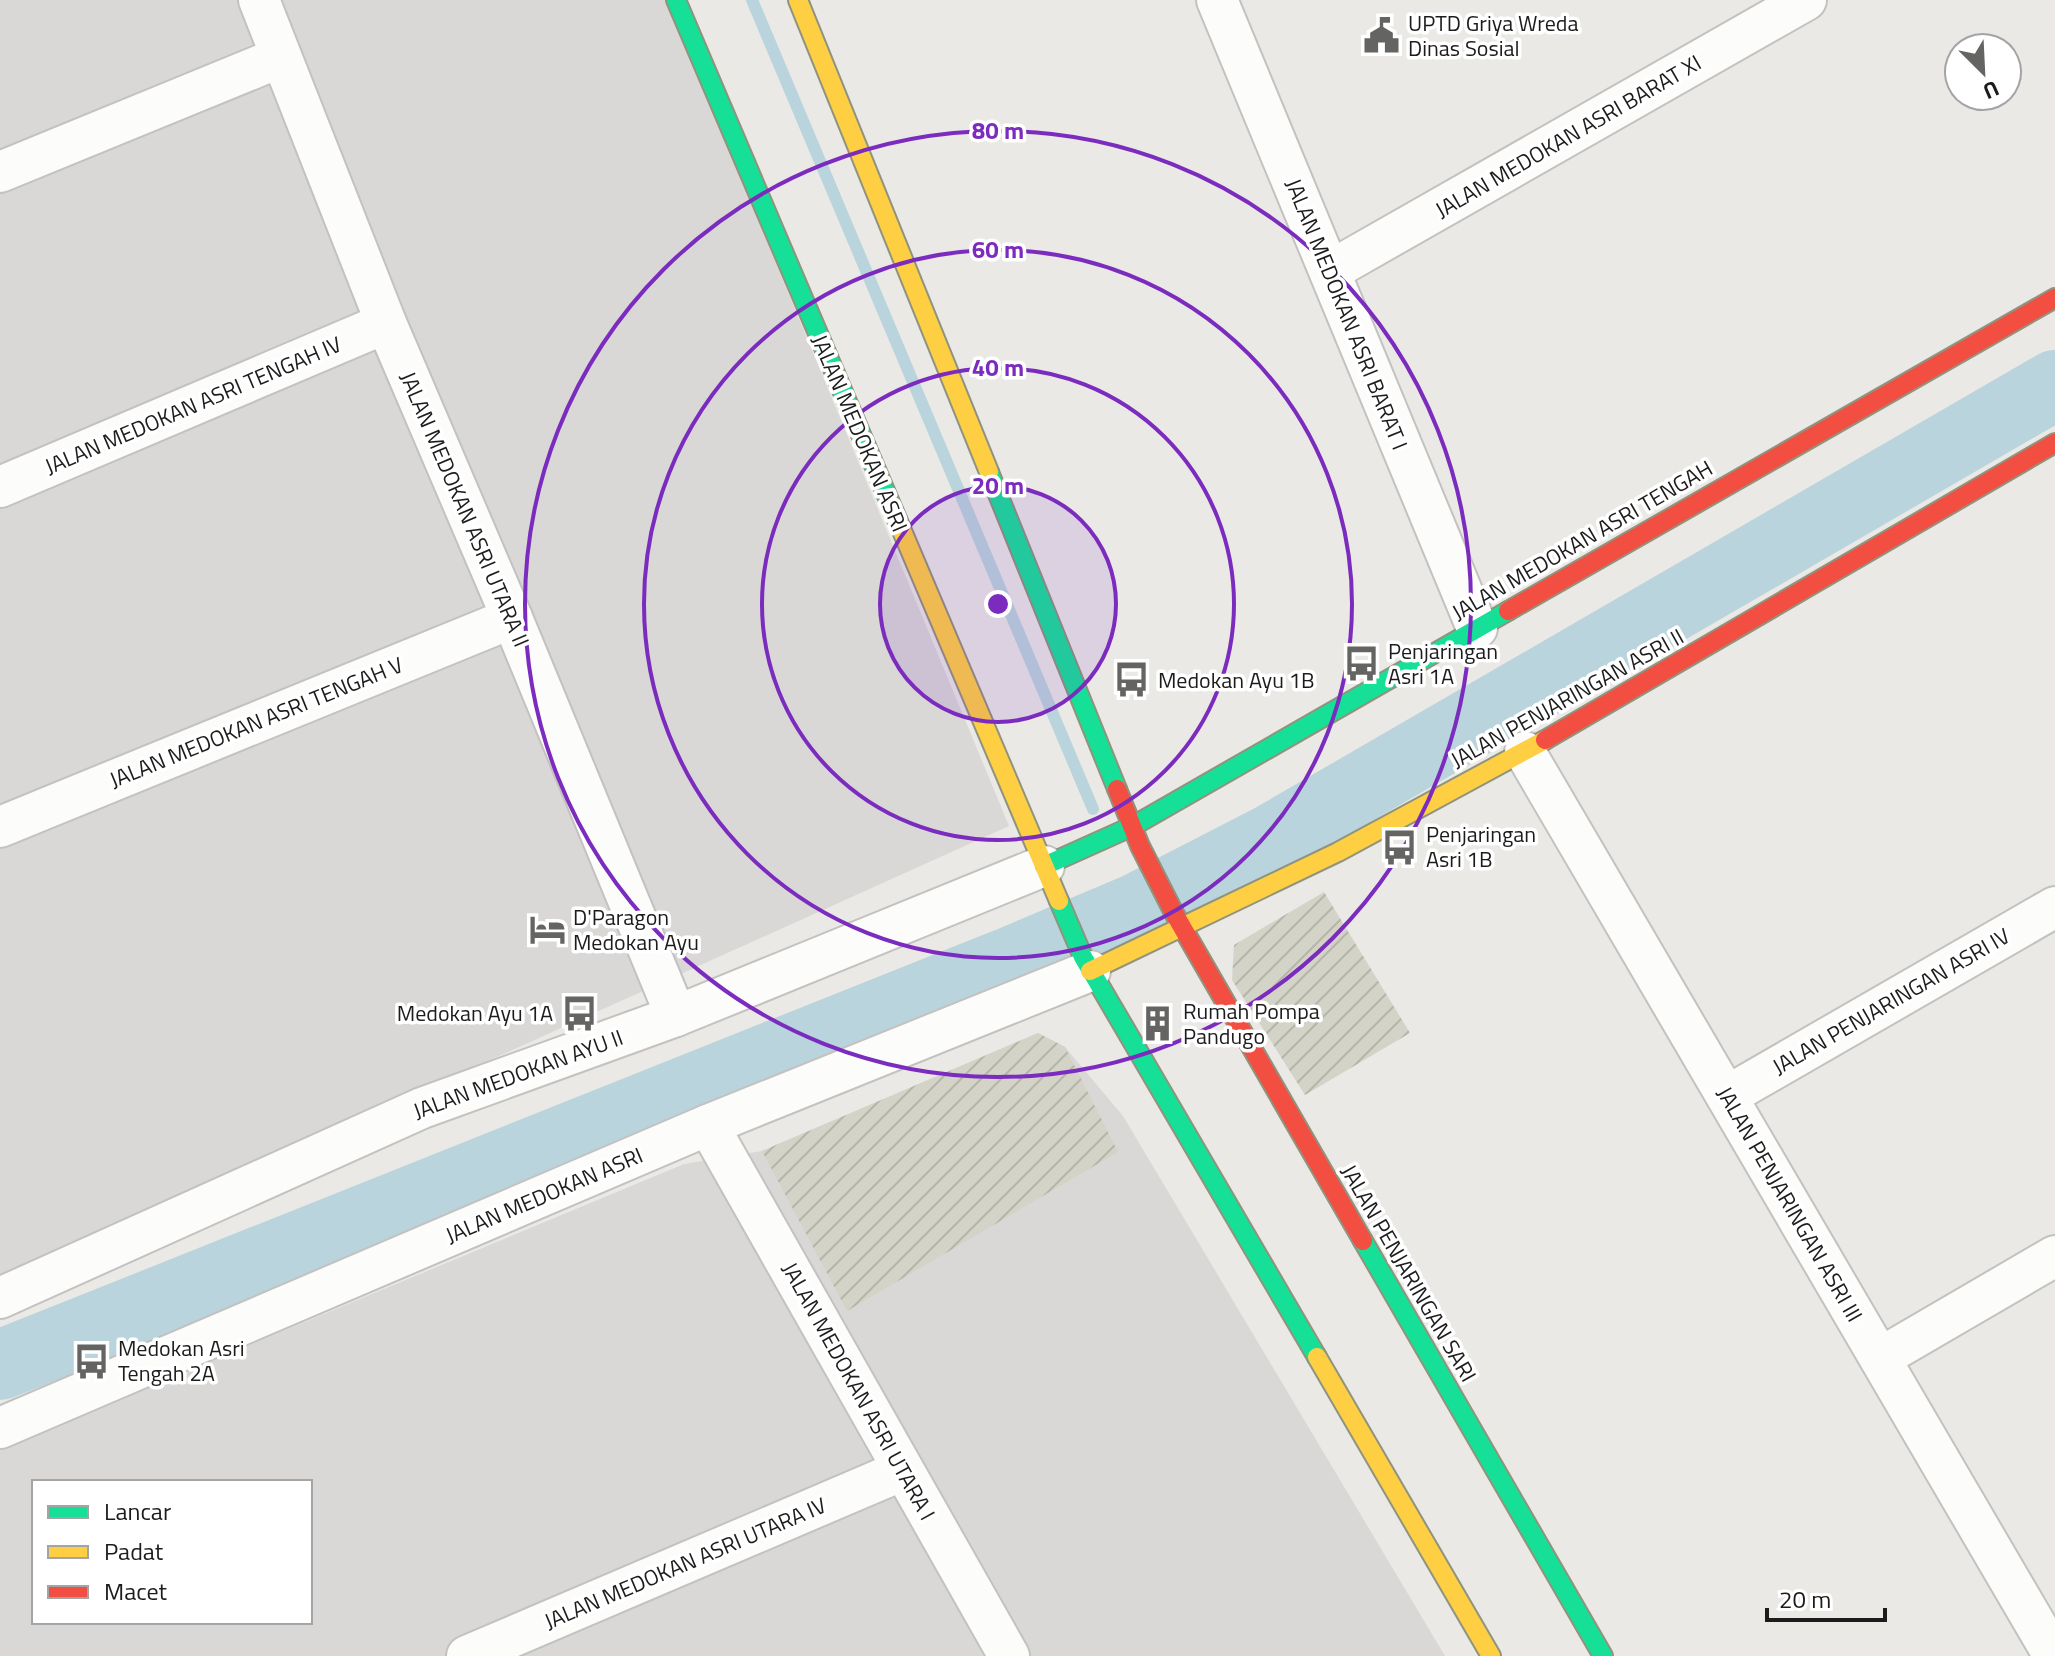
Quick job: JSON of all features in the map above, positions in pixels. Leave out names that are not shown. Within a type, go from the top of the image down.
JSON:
[{"type":"street","name":"JALAN MEDOKAN ASRI UTARA II","points":[[259,0],[386,323],[676,1016]]},
{"type":"street","name":"JALAN MEDOKAN ASRI","points":[[0,1428],[1086,964],[676,0]]},
{"type":"street","points":[[798,0],[1140,846],[1179,921]]},
{"type":"street","name":"JALAN MEDOKAN ASRI BARAT I","points":[[1217,0],[1477,628]]},
{"type":"street","name":"JALAN MEDOKAN ASRI BARAT XI","points":[[1330,271],[1806,0]]},
{"type":"street","points":[[0,172],[281,57]]},
{"type":"street","name":"JALAN MEDOKAN ASRI TENGAH","points":[[1133,826],[2055,298]]},
{"type":"street","name":"JALAN MEDOKAN ASRI TENGAH IV","points":[[0,487],[386,323]]},
{"type":"street","name":"JALAN PENJARINGAN ASRI II","points":[[1086,964],[1525,752],[2055,443]]},
{"type":"street","name":"JALAN MEDOKAN ASRI TENGAH V","points":[[0,827],[512,618]]},
{"type":"street","name":"JALAN PENJARINGAN ASRI III","points":[[1525,752],[1880,1358],[2044,1610],[2054,1656]]},
{"type":"street","points":[[1046,872],[1133,826]]},
{"type":"street","name":"JALAN MEDOKAN AYU II","points":[[0,1298],[422,1108],[676,1016],[1046,872]]},
{"type":"street","name":"JALAN PENJARINGAN ASRI IV","points":[[1727,1096],[2055,907]]},
{"type":"street","name":"JALAN PENJARINGAN SARI","points":[[1179,921],[1603,1656]]},
{"type":"street","points":[[1086,964],[1491,1656]]},
{"type":"street","name":"JALAN MEDOKAN ASRI UTARA I","points":[[708,1125],[1009,1656]]},
{"type":"street","points":[[1880,1358],[2055,1256]]},
{"type":"street","name":"JALAN MEDOKAN ASRI UTARA IV","points":[[467,1656],[903,1470]]},
{"type":"shaded area","points":[[0,0],[667,0],[1009,826],[0,1281]]},
{"type":"shaded area","points":[[1324,892],[1410,1033],[1305,1095],[1232,980],[1234,945]]},
{"type":"shaded area","points":[[1038,1033],[1065,1047],[1123,1116],[1445,1656],[0,1656],[0,1449],[684,1164],[762,1151]]},
{"type":"shaded area","points":[[1038,1033],[1065,1047],[1118,1152],[847,1311],[762,1151]]},
{"type":"waterway","points":[[752,0],[1093,809]]},
{"type":"waterway","points":[[0,1365],[1135,909],[1273,838],[2055,385]]},
{"type":"traffic: fast","points":[[676,0],[897,519]]},
{"type":"traffic: fast","points":[[989,472],[1117,789]]},
{"type":"traffic: fast","points":[[1044,866],[1133,826],[1508,611]]},
{"type":"traffic: fast","points":[[1059,901],[1083,957],[1317,1357]]},
{"type":"traffic: fast","points":[[1363,1241],[1603,1656]]},
{"type":"traffic: slow","points":[[798,0],[989,472]]},
{"type":"traffic: slow","points":[[897,519],[1059,901]]},
{"type":"traffic: slow","points":[[1090,971],[1338,852],[1545,740]]},
{"type":"traffic: slow","points":[[1317,1357],[1491,1656]]},
{"type":"traffic: jam","points":[[1508,611],[2055,298]]},
{"type":"traffic: jam","points":[[1545,740],[2055,443]]},
{"type":"traffic: jam","points":[[1117,789],[1140,846],[1174,913],[1363,1241]]},
{"type":"place","name":"UPTD Griya Wreda Dinas Sosial","points":[[1382,36]]},
{"type":"place","name":"Penjaringan Asri 1A","points":[[1362,664]]},
{"type":"place","name":"Medokan Ayu 1B","points":[[1132,680]]},
{"type":"place","name":"Penjaringan Asri 1B","points":[[1400,847]]},
{"type":"place","name":"D'Paragon Medokan Ayu","points":[[547,930]]},
{"type":"place","name":"Medokan Ayu 1A","points":[[579,1013]]},
{"type":"place","name":"Rumah Pompa Pandugo","points":[[1157,1024]]},
{"type":"place","name":"Medokan Asri Tengah 2A","points":[[92,1361]]}]
